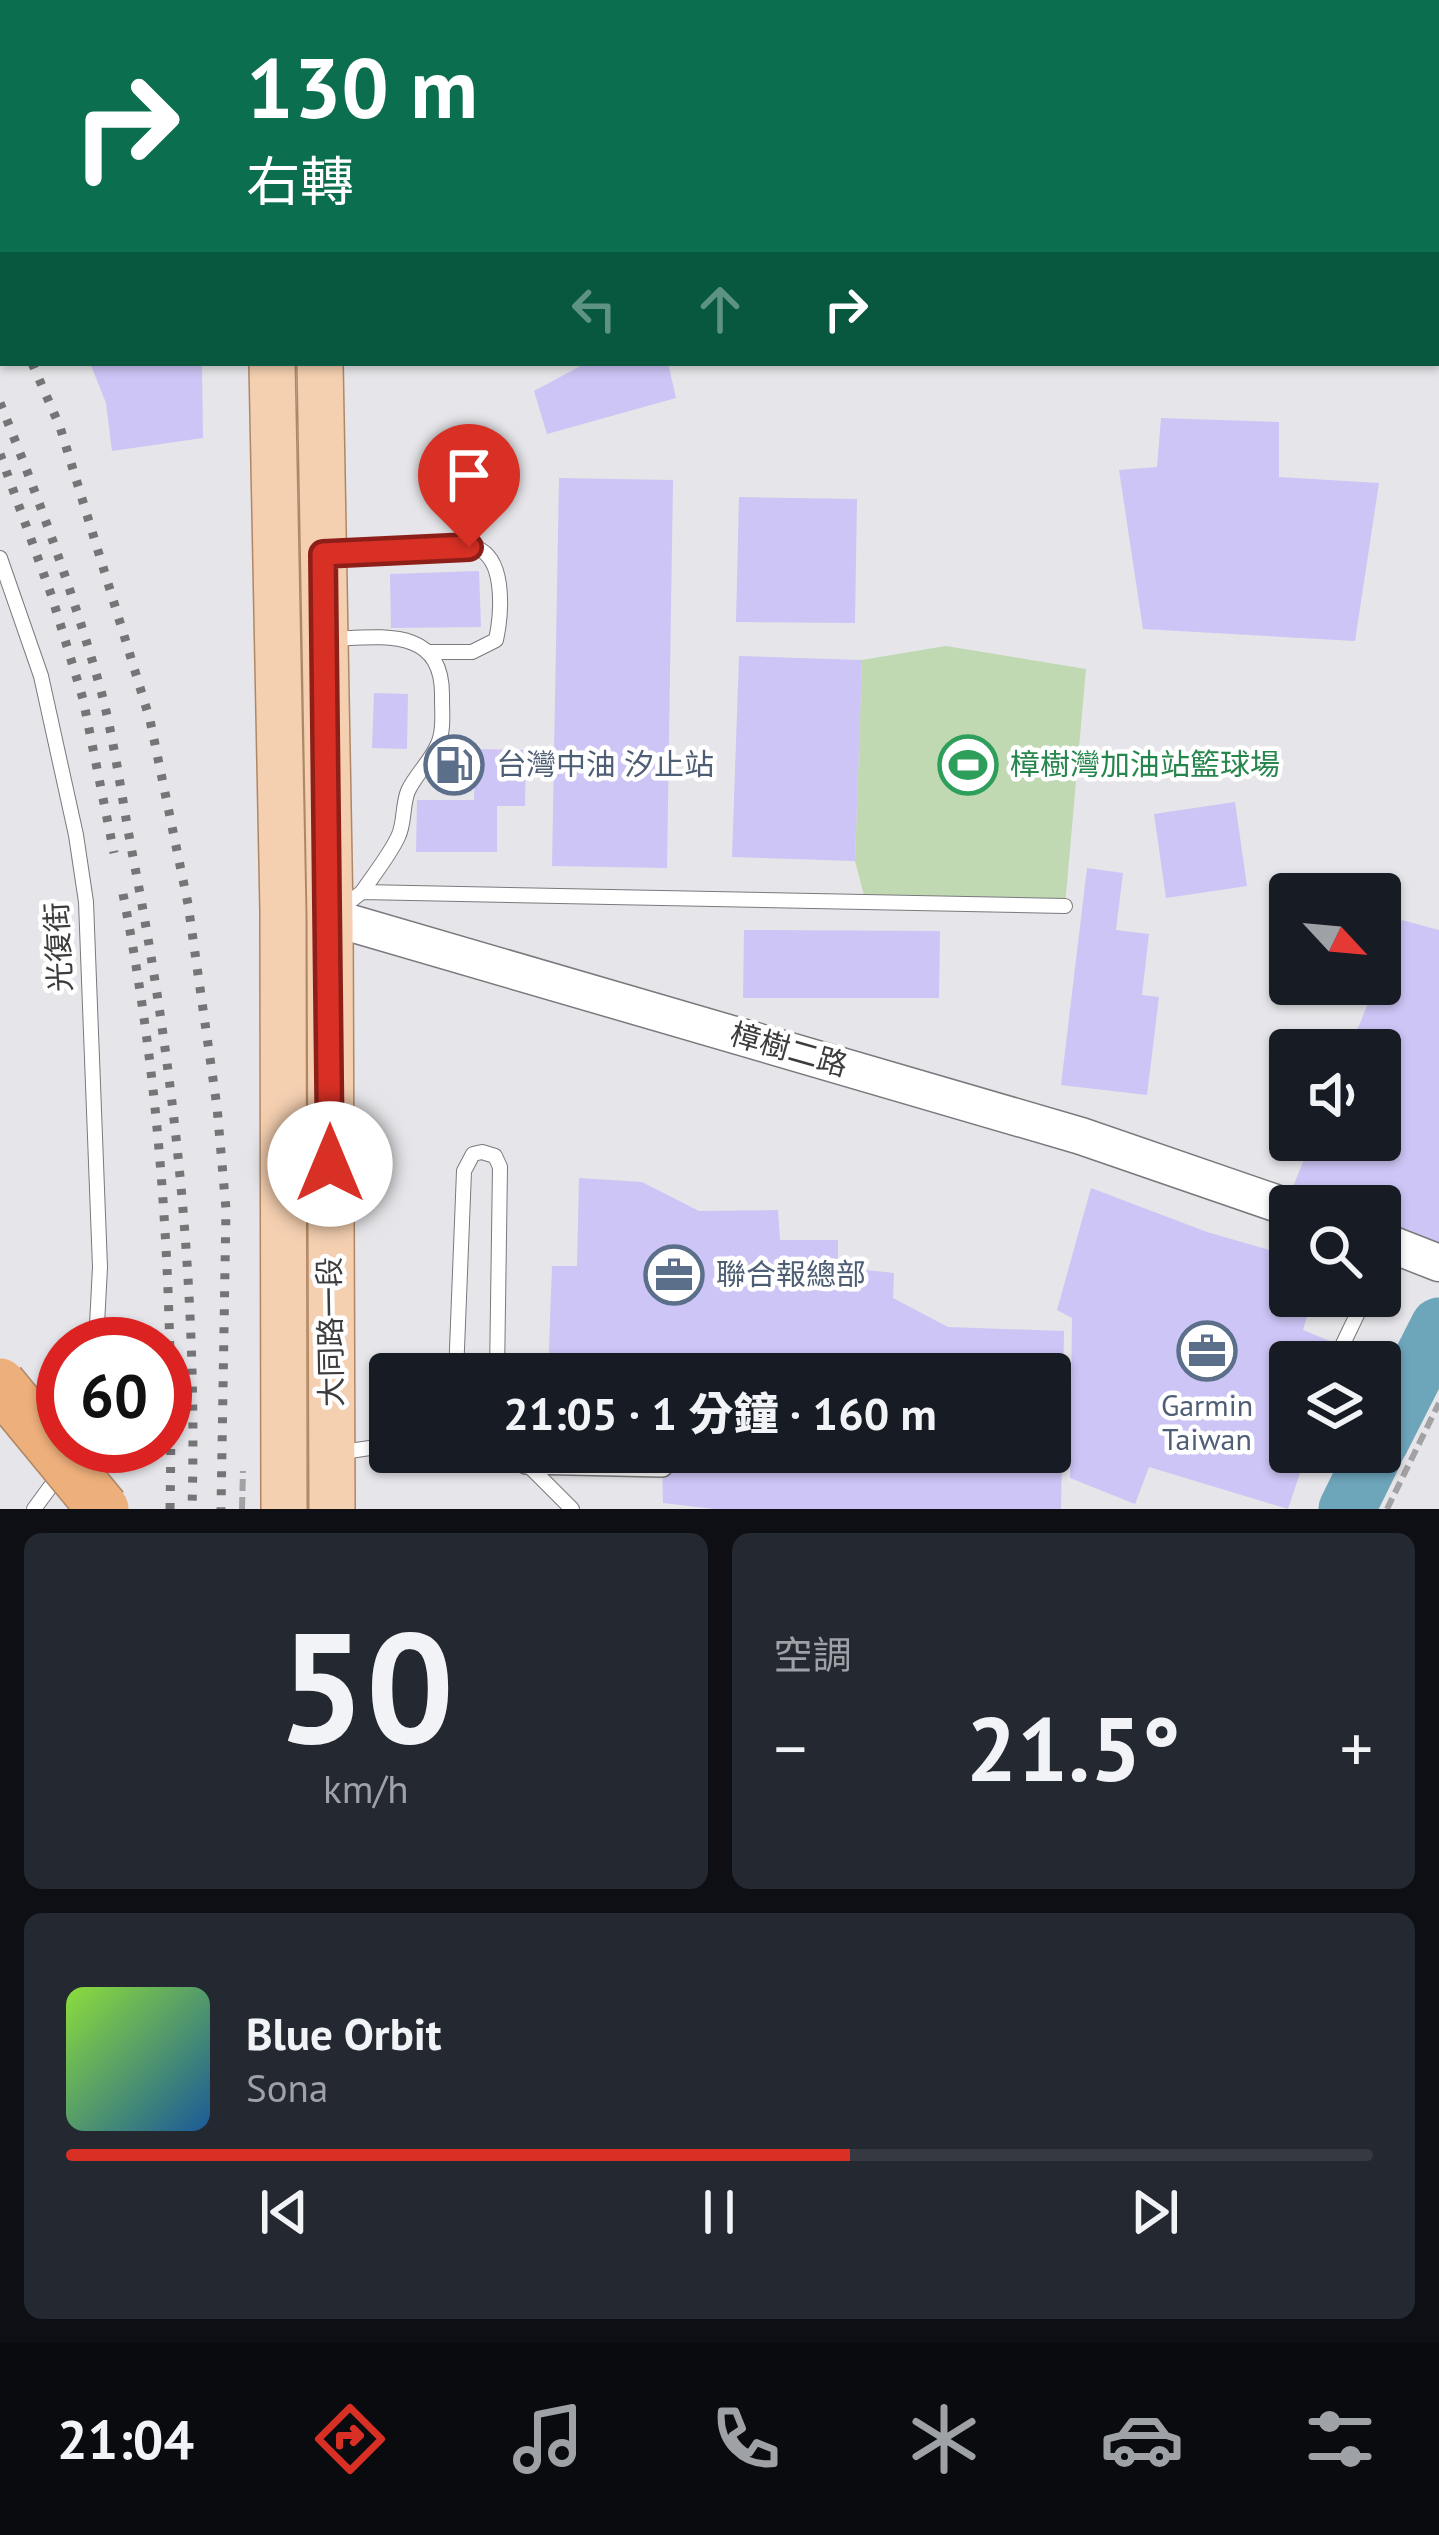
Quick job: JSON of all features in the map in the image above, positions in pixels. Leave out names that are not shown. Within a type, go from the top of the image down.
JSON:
[{"type":"highway","points":[[0,1384],[104,1509]]},
{"type":"main road","name":"大同路一段","points":[[272,366],[283,911],[284,1509]]},
{"type":"main road","name":"大同路一段","points":[[320,366],[325,639],[346,905],[332,1509]]},
{"type":"street","name":"樟樹二路","points":[[283,911],[346,905],[1081,1136],[1269,1201]]},
{"type":"street","points":[[1401,1251],[1439,1262]]},
{"type":"lane","points":[[323,554],[458,546],[481,550],[491,559],[498,574],[496,640],[472,652],[428,652]]},
{"type":"lane","name":"光復街","points":[[0,557],[41,676],[86,902],[100,1267],[97,1317]]},
{"type":"lane","points":[[325,639],[410,640],[428,652],[443,679],[442,737],[411,785],[400,834],[346,905]]},
{"type":"lane","points":[[346,905],[1065,907]]},
{"type":"lane","points":[[457,1353],[464,1171],[473,1154],[482,1152],[495,1156],[500,1167],[497,1353]]},
{"type":"lane","points":[[334,1454],[369,1448]]},
{"type":"lane","points":[[34,1509],[60,1473]]},
{"type":"lane","points":[[536,1473],[572,1509]]},
{"type":"path","points":[[1387,1509],[1439,1402]]},
{"type":"green space","name":"樟樹灣加油站籃球場","points":[[946,646],[1086,669],[1065,906],[866,903],[855,861],[862,660]]},
{"type":"building","points":[[91,366],[202,366],[203,438],[112,451],[106,403]]},
{"type":"building","points":[[580,366],[669,366],[676,398],[547,434],[534,391]]},
{"type":"building","points":[[1161,418],[1279,422],[1279,477],[1379,483],[1355,641],[1143,629],[1119,470],[1157,467]]},
{"type":"building","points":[[559,478],[673,480],[667,868],[552,866]]},
{"type":"building","points":[[739,497],[857,499],[855,623],[736,622]]},
{"type":"building","points":[[479,571],[481,627],[391,628],[390,574]]},
{"type":"building","points":[[739,656],[862,660],[855,861],[732,857]]},
{"type":"building","points":[[374,693],[408,694],[407,749],[372,748]]},
{"type":"building","points":[[475,749],[526,750],[525,806],[497,806],[497,852],[416,852],[417,800],[474,800]]},
{"type":"building","points":[[1235,802],[1247,886],[1166,898],[1154,814]]},
{"type":"building","points":[[1087,868],[1123,873],[1116,930],[1149,934],[1142,995],[1159,997],[1147,1095],[1061,1085]]},
{"type":"building","points":[[1401,922],[1439,930],[1439,1263],[1401,1248],[1401,1185],[1294,1185],[1303,1161],[1401,1161],[1401,1029],[1358,1029],[1367,1005],[1401,1005]]},
{"type":"building","points":[[744,930],[940,931],[939,998],[743,998]]},
{"type":"building","points":[[579,1178],[642,1182],[699,1211],[778,1210],[780,1240],[838,1240],[838,1267],[894,1273],[893,1298],[948,1327],[1064,1331],[1064,1353],[549,1353],[552,1266],[577,1266]]},
{"type":"building","name":"Garmin Taiwan","points":[[1091,1188],[1269,1250],[1269,1317],[1307,1317],[1303,1330],[1330,1341],[1269,1341],[1269,1473],[1300,1473],[1288,1509],[1149,1467],[1135,1504],[1070,1478],[1072,1318],[1057,1310]]},
{"type":"building","points":[[662,1473],[1062,1473],[1061,1509],[714,1509],[663,1503]]},
{"type":"waterway","points":[[1401,1401],[1439,1326]]},
{"type":"waterway","points":[[1347,1509],[1365,1473]]},
{"type":"railway","points":[[33,366],[60,427],[150,720],[188,904],[217,1107],[226,1209],[221,1509]]},
{"type":"railway","points":[[0,403],[54,544],[100,687],[148,938],[172,1100],[187,1263],[192,1509]]},
{"type":"railway","points":[[0,454],[83,699],[114,853]]},
{"type":"railway","points":[[123,894],[148,1046],[163,1200],[170,1509]]},
{"type":"place","name":"台灣中油 汐止站","points":[[454,765]]},
{"type":"place","name":"樟樹灣加油站籃球場","points":[[968,765]]},
{"type":"place","name":"聯合報總部","points":[[674,1275]]},
{"type":"place","name":"Garmin Taiwan","points":[[1207,1351]]},
{"type":"route","points":[[330,1164],[323,554],[469,547]]}]
